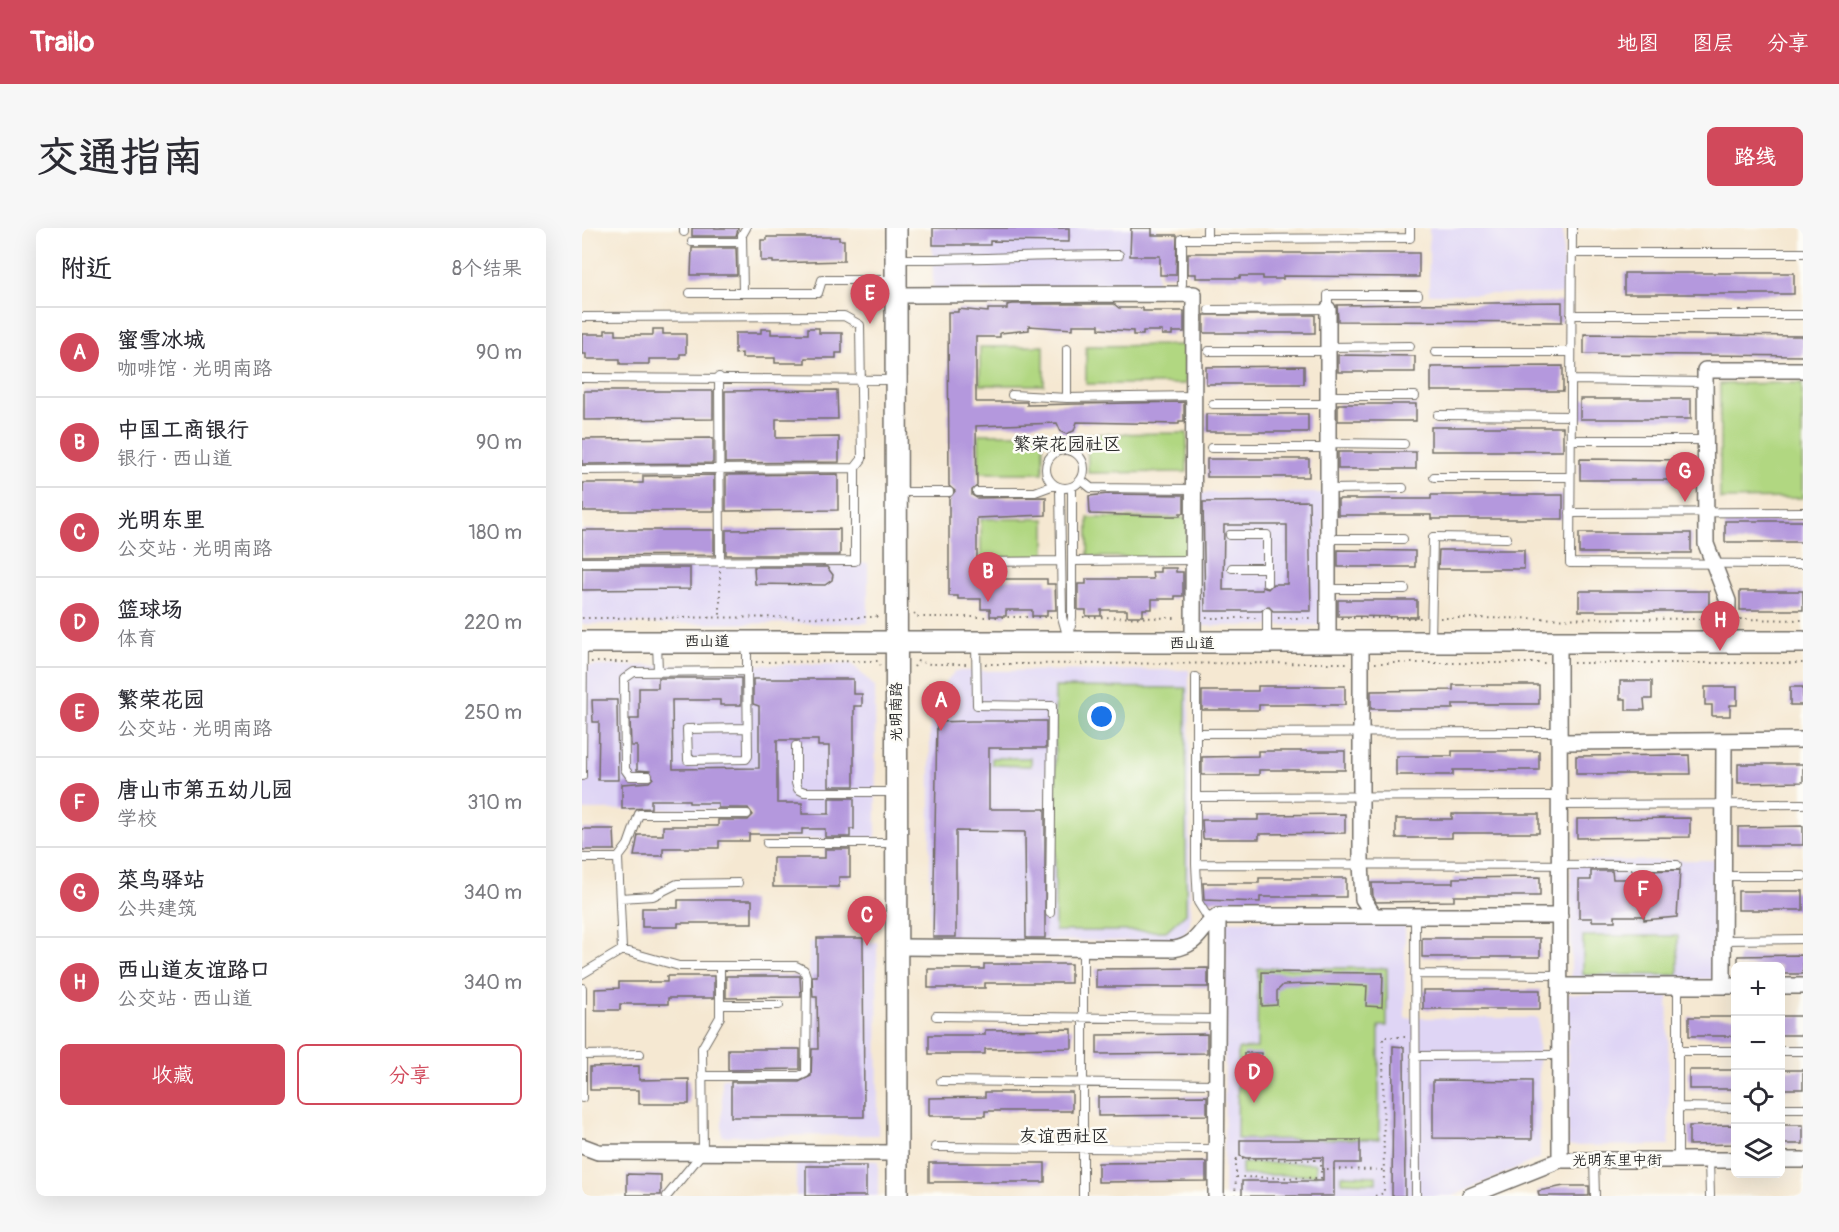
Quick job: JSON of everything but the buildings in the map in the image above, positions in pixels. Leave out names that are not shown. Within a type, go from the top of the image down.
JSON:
[{"type":"street","name":"光明南路","points":[[896,228],[897,1196]]},
{"type":"street","points":[[896,288],[1194,294],[1193,643]]},
{"type":"street","points":[[1328,309],[1328,643]]},
{"type":"street","points":[[1727,642],[1725,588],[1712,564],[1706,544],[1705,370],[1803,370]]},
{"type":"street","name":"西山道","points":[[582,642],[896,640],[917,643],[1803,642]]},
{"type":"street","points":[[1559,642],[1560,1160]]},
{"type":"street","points":[[1361,643],[1361,863],[1363,899],[1374,916]]},
{"type":"street","points":[[1560,737],[1724,741],[1803,740]]},
{"type":"street","points":[[1560,980],[1678,986],[1729,986],[1723,940],[1724,741]]},
{"type":"street","points":[[1214,918],[1560,916]]},
{"type":"street","points":[[897,947],[1174,949],[1196,942],[1214,918]]},
{"type":"street","points":[[1214,918],[1217,1018],[1216,1196]]},
{"type":"street","points":[[1785,986],[1803,986]]},
{"type":"street","points":[[582,1146],[598,1152],[897,1153]]},
{"type":"street","name":"光明东里中街","points":[[1470,1196],[1560,1160],[1731,1160]]},
{"type":"street","points":[[1785,1160],[1803,1160]]},
{"type":"lane","points":[[743,293],[742,242],[746,228]]},
{"type":"lane","points":[[1207,228],[1207,239]]},
{"type":"lane","points":[[1182,284],[1182,239],[1410,238],[1410,228]]},
{"type":"lane","points":[[1572,228],[1570,563],[1803,564]]},
{"type":"lane","points":[[692,242],[742,242]]},
{"type":"lane","points":[[1572,253],[1803,253]]},
{"type":"lane","points":[[896,259],[995,260],[1042,255],[1119,255]]},
{"type":"lane","points":[[690,293],[818,293],[822,280],[896,288]]},
{"type":"lane","points":[[1209,309],[1328,309],[1328,295],[1418,295]]},
{"type":"lane","points":[[1571,315],[1803,315]]},
{"type":"lane","points":[[582,317],[844,316],[860,326],[862,459],[855,468],[855,561],[582,562]]},
{"type":"lane","points":[[1209,351],[1410,346]]},
{"type":"lane","points":[[1066,349],[1066,398]]},
{"type":"lane","points":[[1436,352],[1571,352]]},
{"type":"lane","points":[[582,378],[719,377],[896,380]]},
{"type":"lane","points":[[719,377],[720,562]]},
{"type":"lane","points":[[1571,380],[1705,382]]},
{"type":"lane","points":[[1012,396],[1066,398],[1194,396]]},
{"type":"lane","points":[[1213,404],[1415,396]]},
{"type":"lane","points":[[1438,415],[1570,416]]},
{"type":"lane","points":[[1570,440],[1705,440]]},
{"type":"lane","points":[[1211,448],[1404,444]]},
{"type":"lane","points":[[977,492],[1035,492],[1057,486],[1072,487],[1081,480],[1084,468],[1080,456],[1068,450],[1062,450],[1051,456],[1046,468],[1047,475],[1057,486],[1062,617],[1069,643]]},
{"type":"lane","points":[[582,470],[855,468]]},
{"type":"lane","points":[[1434,477],[1570,477]]},
{"type":"lane","points":[[1081,480],[1091,488],[1194,489]]},
{"type":"lane","points":[[1069,643],[1072,617],[1072,487]]},
{"type":"lane","points":[[1328,489],[1402,488]]},
{"type":"lane","points":[[897,492],[949,492]]},
{"type":"lane","points":[[1570,513],[1803,512]]},
{"type":"lane","points":[[1230,535],[1267,535],[1267,583]]},
{"type":"lane","points":[[1431,643],[1433,537],[1507,538]]},
{"type":"lane","points":[[1329,538],[1403,539]]},
{"type":"lane","points":[[1072,561],[1195,560]]},
{"type":"lane","points":[[985,562],[1060,561]]},
{"type":"lane","points":[[1232,568],[1267,568]]},
{"type":"lane","points":[[1328,589],[1405,589]]},
{"type":"lane","points":[[1267,615],[1267,643]]},
{"type":"lane","points":[[657,641],[658,671]]},
{"type":"lane","points":[[747,641],[747,728],[746,759],[688,760],[687,729],[747,728]]},
{"type":"lane","points":[[582,642],[582,776]]},
{"type":"lane","points":[[976,643],[977,705],[1052,706],[1050,913]]},
{"type":"lane","points":[[648,776],[630,776],[625,769],[624,679],[634,672],[747,671]]},
{"type":"lane","points":[[1196,677],[1198,902],[1214,918]]},
{"type":"lane","points":[[1196,733],[1360,732],[1560,737]]},
{"type":"lane","points":[[796,746],[796,783],[798,789],[804,792],[896,792]]},
{"type":"lane","points":[[1196,797],[1360,797],[1803,804]]},
{"type":"lane","points":[[622,950],[618,858],[628,845],[639,814],[747,814]]},
{"type":"lane","points":[[767,843],[896,843]]},
{"type":"lane","points":[[582,858],[618,858]]},
{"type":"lane","points":[[1196,864],[1677,865]]},
{"type":"lane","points":[[1723,876],[1803,876]]},
{"type":"lane","points":[[620,898],[653,896],[677,884],[738,883]]},
{"type":"lane","points":[[1415,916],[1416,1196]]},
{"type":"lane","points":[[1723,940],[1803,939]]},
{"type":"lane","points":[[1083,948],[1083,1196]]},
{"type":"lane","points":[[582,974],[622,950],[679,966],[796,966],[804,970],[807,979],[806,1073],[799,1076],[702,1076]]},
{"type":"lane","points":[[666,1196],[703,1152],[702,1048],[720,1017],[720,966]]},
{"type":"lane","points":[[1415,974],[1560,980]]},
{"type":"lane","points":[[1678,986],[1678,1160]]},
{"type":"lane","points":[[582,988],[582,1098]]},
{"type":"lane","points":[[720,1005],[779,1005]]},
{"type":"lane","points":[[936,1016],[1217,1018]]},
{"type":"lane","points":[[1678,1051],[1731,1051]]},
{"type":"lane","points":[[1785,1051],[1803,1051]]},
{"type":"lane","points":[[583,1055],[640,1054]]},
{"type":"lane","points":[[1415,1056],[1560,1055]]},
{"type":"lane","points":[[942,1081],[1217,1084]]},
{"type":"lane","points":[[1677,1107],[1731,1108]]},
{"type":"lane","points":[[1785,1108],[1803,1108]]},
{"type":"lane","points":[[935,1146],[1216,1149]]},
{"type":"lane","points":[[1594,1160],[1595,1196]]},
{"type":"lane","points":[[1710,1160],[1710,1196]]},
{"type":"path","points":[[720,562],[720,617]]},
{"type":"path","points":[[1072,617],[1194,618],[1267,615],[1328,618],[1803,620]]},
{"type":"path","points":[[916,616],[1062,617]]},
{"type":"path","points":[[582,618],[876,617]]},
{"type":"path","points":[[1375,1196],[1384,1193],[1383,1037],[1415,1037]]},
{"type":"path","points":[[1235,1196],[1236,1159],[1321,1160],[1321,1178],[1236,1177]]},
{"type":"path","points":[[1321,1169],[1384,1170]]},
{"type":"shaded area","points":[[932,228],[1157,228],[1157,289],[933,290]]},
{"type":"shaded area","points":[[1429,228],[1563,228],[1563,294],[1429,294]]},
{"type":"shaded area","points":[[1198,493],[1324,493],[1323,625],[1198,626]]},
{"type":"shaded area","points":[[868,563],[868,623],[582,624],[582,565]]},
{"type":"shaded area","points":[[852,664],[875,687],[876,838],[756,839],[756,809],[582,810],[582,666]]},
{"type":"shaded area","points":[[1189,670],[1190,923],[1184,935],[1175,941],[930,940],[930,701],[955,671]]},
{"type":"shaded area","points":[[1714,860],[1715,979],[1571,980],[1571,861]]},
{"type":"shaded area","points":[[1226,921],[1405,922],[1405,1018],[1538,1018],[1540,1158],[1453,1196],[1224,1196]]},
{"type":"shaded area","points":[[809,942],[877,942],[878,1135],[722,1136],[722,1078],[810,1077]]},
{"type":"shaded area","points":[[1568,994],[1668,994],[1669,1145],[1568,1146]]},
{"type":"shaded area","points":[[796,1160],[878,1161],[878,1196],[796,1196]]},
{"type":"green space","points":[[1185,345],[1186,384],[1086,384],[1086,346]]},
{"type":"green space","points":[[1044,346],[1044,385],[980,385],[980,347]]},
{"type":"green space","points":[[1802,383],[1802,498],[1720,499],[1720,384]]},
{"type":"green space","points":[[1187,433],[1187,472],[1088,473],[1087,434]]},
{"type":"green space","points":[[979,434],[1043,434],[1043,473],[979,473]]},
{"type":"green space","points":[[1088,518],[1187,518],[1187,557],[1088,557]]},
{"type":"green space","points":[[981,519],[1045,519],[1045,558],[981,558]]},
{"type":"green space","points":[[1055,687],[1186,688],[1186,913],[1166,931],[1055,931]]},
{"type":"green space","points":[[992,758],[1031,758],[1031,766],[992,765]]},
{"type":"green space","points":[[1583,936],[1678,936],[1678,975],[1583,975]]},
{"type":"green space","points":[[1258,968],[1387,968],[1387,1026],[1379,1026],[1379,1139],[1237,1139],[1238,1049],[1257,1048]]},
{"type":"green space","points":[[1242,1163],[1316,1163],[1316,1175],[1242,1175]]},
{"type":"green space","points":[[1341,1175],[1376,1176],[1376,1183],[1341,1182]]},
{"type":"place","name":"繁荣花园","points":[[870,324]]},
{"type":"place","name":"菜鸟驿站","points":[[1685,502]]},
{"type":"place","name":"中国工商银行","points":[[988,602]]},
{"type":"place","name":"西山道友谊路口","points":[[1720,651]]},
{"type":"place","name":"蜜雪冰城","points":[[941,731]]},
{"type":"place","name":"唐山市第五幼儿园","points":[[1643,920]]},
{"type":"place","name":"光明东里","points":[[867,946]]},
{"type":"place","name":"篮球场","points":[[1254,1103]]},
{"type":"district","name":"繁荣花园社区","points":[[1067,444]]},
{"type":"district","name":"友谊西社区","points":[[1064,1136]]}]
